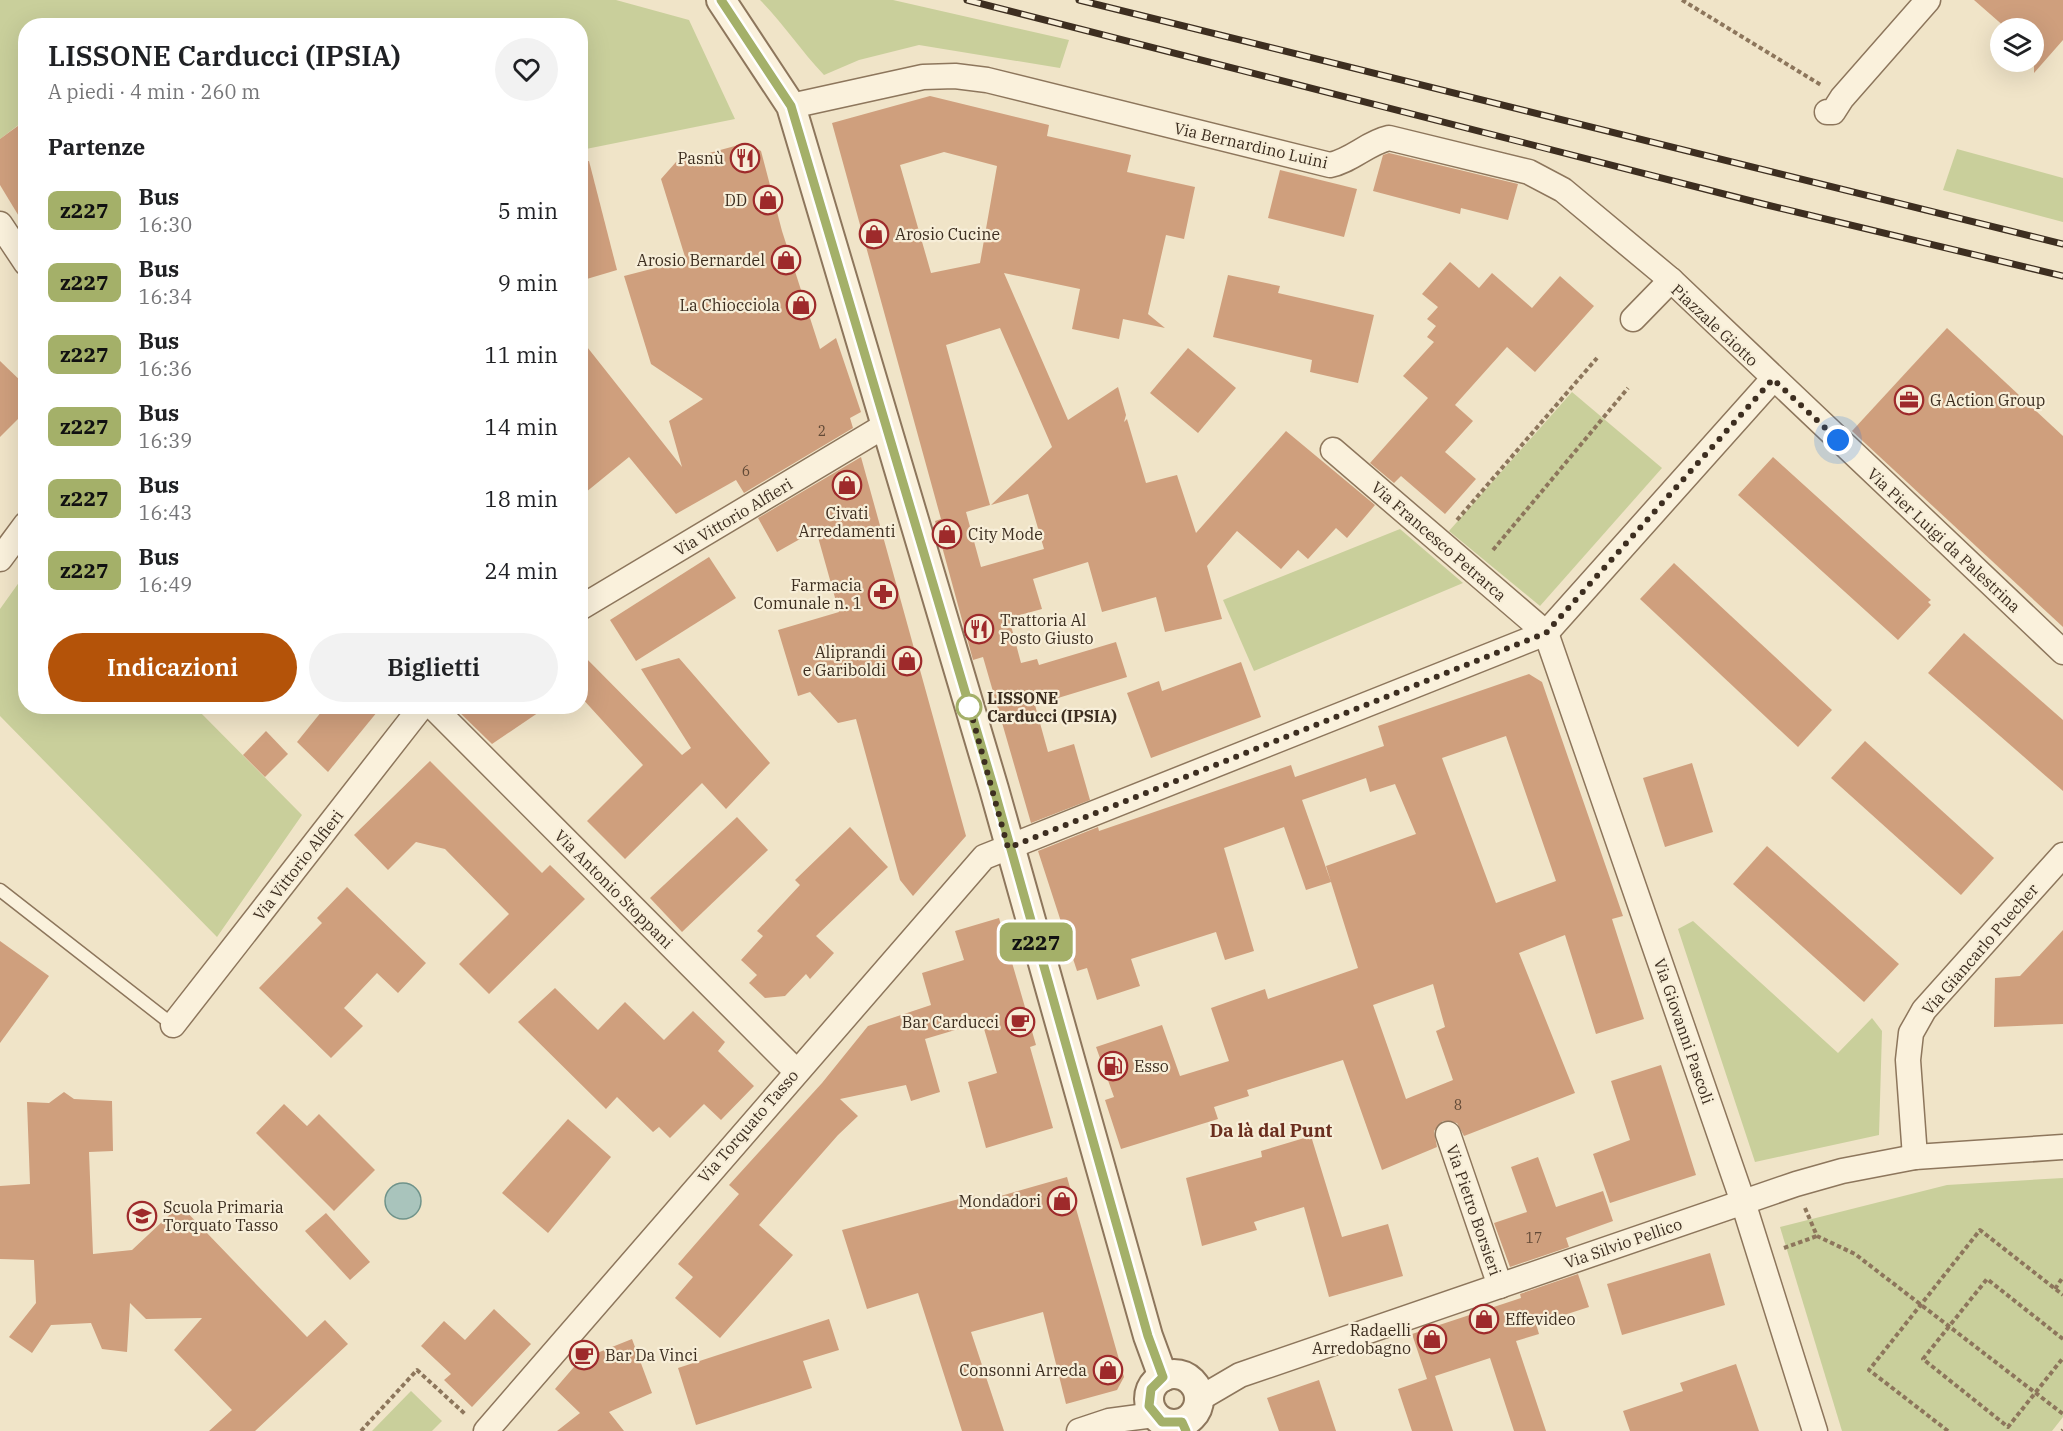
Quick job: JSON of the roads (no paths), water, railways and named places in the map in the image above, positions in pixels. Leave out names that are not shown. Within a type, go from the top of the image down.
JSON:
[{"type":"street","points":[[1834,105],[1928,0]]},
{"type":"street","points":[[718,1],[791,106],[994,789],[1008,848],[1086,1111],[1148,1336],[1163,1377]]},
{"type":"street","name":"Via Bernardino Luini","points":[[791,106],[923,77],[955,76],[987,80],[1330,165],[1345,162],[1359,154],[1372,142],[1389,138],[1529,172],[1563,190],[1671,280]]},
{"type":"street","points":[[0,224],[18,251]]},
{"type":"street","name":"Piazzale Giotto","points":[[1634,320],[1671,280],[1773,379]]},
{"type":"street","points":[[1008,848],[1546,633],[1773,379]]},
{"type":"street","name":"Via Pier Luigi da Palestrina","points":[[1773,379],[2063,652]]},
{"type":"street","name":"Via Vittorio Alfieri","points":[[588,603],[886,425]]},
{"type":"street","name":"Via Francesco Petrarca","points":[[1333,450],[1546,633]]},
{"type":"street","points":[[0,560],[18,535]]},
{"type":"street","name":"Via Giovanni Pascoli","points":[[1546,633],[1743,1202],[1815,1431]]},
{"type":"street","name":"Via Vittorio Alfieri","points":[[173,1024],[416,714]]},
{"type":"street","name":"Via Antonio Stoppani","points":[[440,714],[796,1071]]},
{"type":"street","name":"Via Torquato Tasso","points":[[497,1426],[796,1071],[984,857],[1008,848]]},
{"type":"street","name":"Via Giancarlo Puecher","points":[[1914,1157],[1908,1060],[1911,1033],[1924,1010],[2063,855]]},
{"type":"street","name":"Via Pietro Borsieri","points":[[1448,1134],[1500,1286]]},
{"type":"street","name":"Via Silvio Pellico","points":[[1198,1399],[1240,1376],[1842,1170],[1914,1157],[2063,1147]]},
{"type":"street","points":[[1172,1374],[1191,1381],[1198,1399],[1184,1427],[1162,1422],[1154,1415],[1149,1398],[1156,1382],[1172,1374]]},
{"type":"street","points":[[1079,1431],[1108,1421],[1154,1415]]},
{"type":"lane","points":[[0,890],[173,1024]]},
{"type":"water","points":[[403,1183],[415,1189],[421,1201],[415,1213],[403,1219],[391,1213],[385,1201],[391,1189]]},
{"type":"railway","points":[[967,0],[1763,204],[2063,276]]},
{"type":"railway","points":[[1079,0],[2063,244]]},
{"type":"place","name":"Pasnù","points":[[745,158]]},
{"type":"place","name":"DD","points":[[768,200]]},
{"type":"place","name":"Arosio Cucine","points":[[874,234]]},
{"type":"place","name":"Arosio Bernardel","points":[[786,260]]},
{"type":"place","name":"La Chiocciola","points":[[801,305]]},
{"type":"place","name":"G Action Group","points":[[1909,400]]},
{"type":"place","name":"Civati Arredamenti","points":[[847,485]]},
{"type":"place","name":"City Mode","points":[[947,534]]},
{"type":"place","name":"Farmacia Comunale n. 1","points":[[883,594]]},
{"type":"place","name":"Trattoria Al Posto Giusto","points":[[979,629]]},
{"type":"place","name":"Aliprandi e Gariboldi","points":[[907,661]]},
{"type":"place","name":"LISSONE Carducci (IPSIA)","points":[[969,707]]},
{"type":"place","name":"Bar Carducci","points":[[1020,1022]]},
{"type":"place","name":"Esso","points":[[1113,1066]]},
{"type":"place","name":"Mondadori","points":[[1062,1201]]},
{"type":"place","name":"Scuola Primaria Torquato Tasso","points":[[142,1216]]},
{"type":"place","name":"Effevideo","points":[[1484,1319]]},
{"type":"place","name":"Radaelli Arredobagno","points":[[1432,1339]]},
{"type":"place","name":"Bar Da Vinci","points":[[584,1355]]},
{"type":"place","name":"Consonni Arreda","points":[[1108,1370]]},
{"type":"district","name":"Da là dal Punt","points":[[1271,1130]]}]
